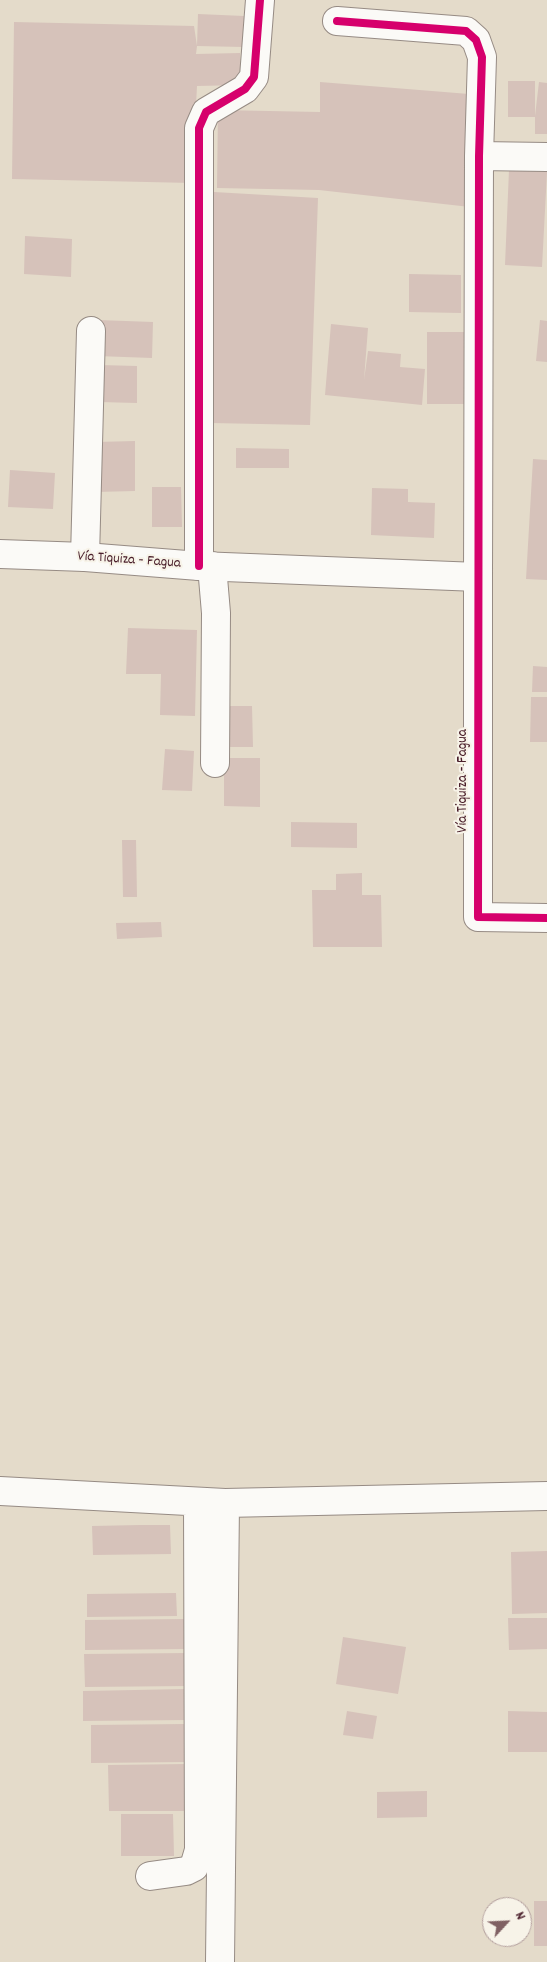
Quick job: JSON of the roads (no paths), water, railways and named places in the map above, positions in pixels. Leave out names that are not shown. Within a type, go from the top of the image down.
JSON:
[{"type":"street","points":[[215,763],[216,613],[206,566],[199,128],[206,112],[245,89],[254,77],[260,0]]},
{"type":"street","points":[[337,21],[466,31],[476,40],[482,56],[479,156],[478,577]]},
{"type":"street","points":[[479,156],[547,157]]},
{"type":"street","points":[[85,557],[91,331]]},
{"type":"street","name":"Vía Tiquiza - Fagua","points":[[0,554],[85,557],[206,566],[478,577],[478,917],[547,918]]},
{"type":"street","points":[[0,1491],[225,1503],[547,1496]]},
{"type":"street","points":[[150,1876],[186,1871],[194,1867],[199,1850],[198,1502]]},
{"type":"street","points":[[220,1962],[225,1503]]}]
